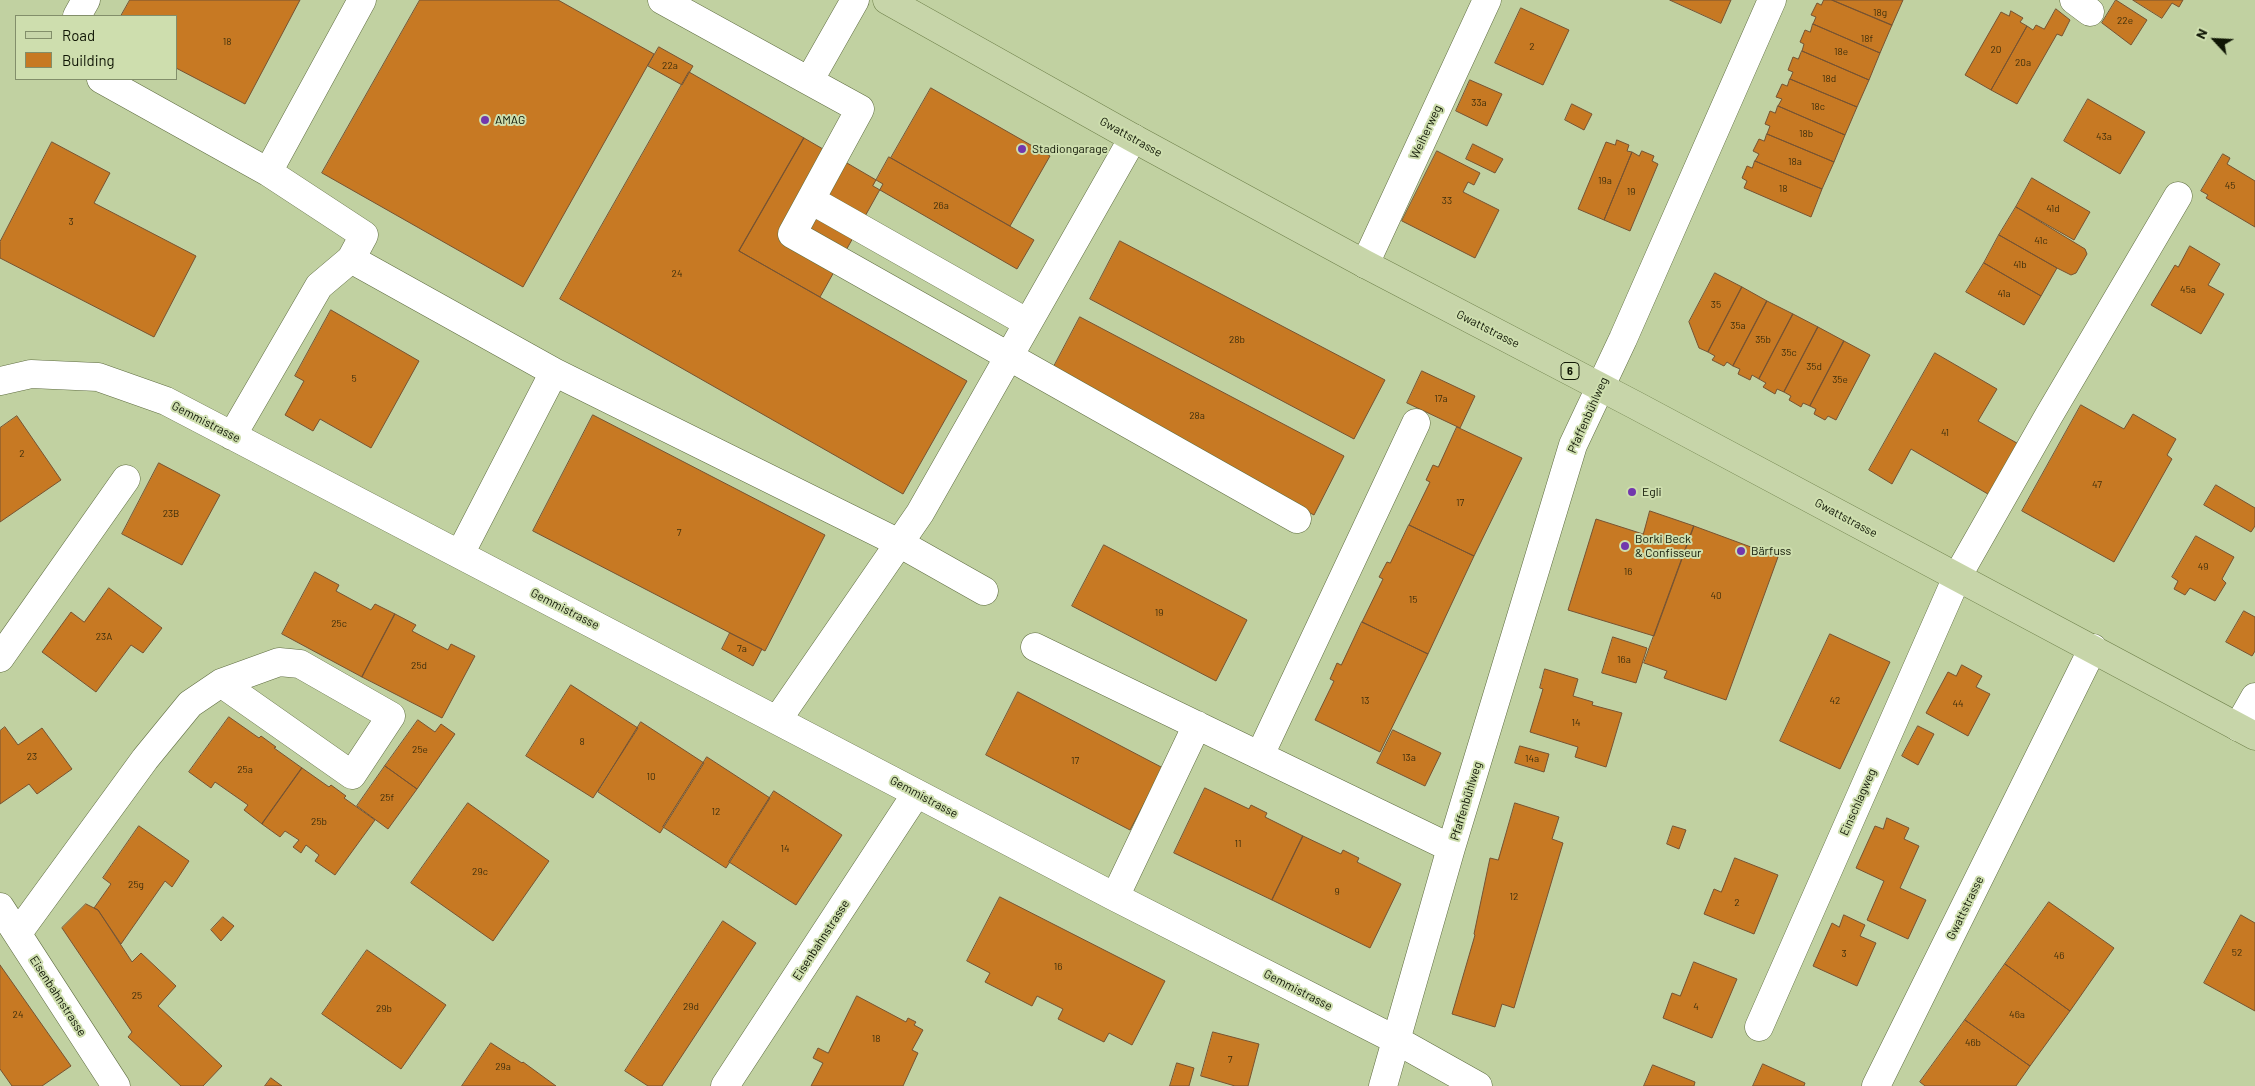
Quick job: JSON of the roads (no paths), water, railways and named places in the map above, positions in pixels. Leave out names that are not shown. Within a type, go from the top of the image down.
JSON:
[{"type":"main road","name":"Gwattstrasse","points":[[887,0],[1132,138],[1365,264],[2093,648],[2246,732]]},
{"type":"street","points":[[78,15],[86,0]]},
{"type":"street","points":[[268,172],[362,0]]},
{"type":"street","points":[[662,0],[860,109],[792,234],[1297,519]]},
{"type":"street","points":[[809,81],[855,0]]},
{"type":"street","name":"Weiherweg","points":[[1365,264],[1487,0]]},
{"type":"street","name":"Pfaffenbühlweg","points":[[1383,1086],[1451,848],[1573,445],[1772,0]]},
{"type":"street","points":[[103,80],[268,172],[364,235],[351,259],[319,286],[232,436]]},
{"type":"street","points":[[778,720],[920,513],[1132,138]]},
{"type":"street","name":"Einschlagweg","points":[[1760,1026],[1957,577],[2178,196]]},
{"type":"street","points":[[811,200],[1028,323]]},
{"type":"street","points":[[351,259],[554,372],[899,543],[984,591]]},
{"type":"street","points":[[460,554],[554,372]]},
{"type":"street","name":"Gemmistrasse","points":[[0,381],[31,374],[98,377],[166,401],[916,794],[1396,1040],[1478,1086]]},
{"type":"street","points":[[1260,755],[1416,423]]},
{"type":"street","points":[[0,658],[126,479]]},
{"type":"street","points":[[1035,647],[1197,725],[1116,897]]},
{"type":"street","name":"Gwattstrasse","points":[[1876,1086],[2093,648]]},
{"type":"street","points":[[18,933],[144,759],[190,704],[221,683],[279,662],[300,664],[390,716],[352,774],[221,683]]},
{"type":"street","points":[[2246,732],[2255,697]]},
{"type":"street","name":"Pfaffenbühlweg","points":[[1197,725],[1451,848]]},
{"type":"street","name":"Eisenbahnstrasse","points":[[725,1086],[916,794]]},
{"type":"street","name":"Eisenbahnstrasse","points":[[0,908],[116,1086]]},
{"type":"place","name":"AMAG","points":[[485,120]]},
{"type":"place","name":"Stadiongarage","points":[[1022,149]]},
{"type":"place","name":"Egli","points":[[1632,492]]},
{"type":"place","name":"Borki Beck & Confisseur","points":[[1625,546]]},
{"type":"place","name":"Bärfuss","points":[[1741,551]]}]
